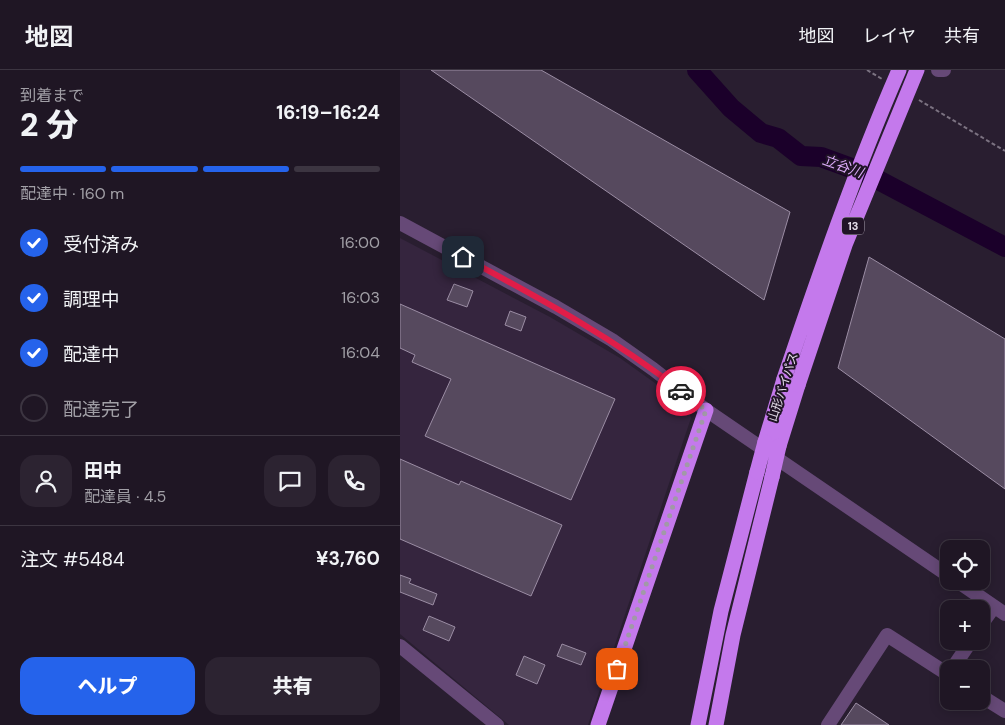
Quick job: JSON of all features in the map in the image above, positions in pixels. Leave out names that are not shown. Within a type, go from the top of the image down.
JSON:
[{"type":"highway","name":"山形バイパス","points":[[698,723],[721,611],[757,472],[772,444],[791,382],[811,299],[866,150],[899,70]]},
{"type":"highway","name":"山形バイパス","points":[[791,382],[917,70]]},
{"type":"highway","points":[[598,725],[706,410]]},
{"type":"highway","name":"山形バイパス","points":[[716,725],[733,635],[772,477],[772,444]]},
{"type":"street","points":[[938,70],[944,70]]},
{"type":"street","points":[[400,222],[556,307],[612,340],[706,410],[940,570]]},
{"type":"street","points":[[970,590],[999,610]]},
{"type":"street","points":[[828,725],[887,635],[940,668]]},
{"type":"street","points":[[400,646],[497,725]]},
{"type":"street","points":[[990,702],[1005,711]]},
{"type":"path","points":[[867,70],[886,81]]},
{"type":"path","points":[[912,96],[1005,151]]},
{"type":"shaded area","points":[[400,238],[550,317],[620,358],[687,406],[691,418],[588,725],[509,725],[400,634]]},
{"type":"building","points":[[431,70],[541,70],[790,212],[764,300]]},
{"type":"building","points":[[869,257],[1005,339],[1005,489],[838,368]]},
{"type":"building","points":[[454,284],[473,291],[467,307],[447,300]]},
{"type":"building","points":[[400,304],[615,399],[571,500],[425,436],[451,379],[412,362],[415,355],[400,348]]},
{"type":"building","points":[[510,311],[526,317],[521,331],[505,325]]},
{"type":"building","points":[[400,459],[459,485],[461,481],[562,525],[531,596],[400,539]]},
{"type":"building","points":[[400,575],[411,579],[409,583],[437,594],[433,605],[400,592]]},
{"type":"building","points":[[429,616],[455,627],[449,641],[423,630]]},
{"type":"building","points":[[562,644],[586,653],[581,665],[557,656]]},
{"type":"building","points":[[524,656],[545,665],[537,684],[516,675]]},
{"type":"building","points":[[856,703],[889,725],[841,725]]},
{"type":"waterway","name":"立谷川","points":[[697,70],[731,108],[761,133],[778,138],[801,156],[821,157],[865,173],[1005,247]]},
{"type":"way so far","points":[[617,669],[706,410],[681,391]]},
{"type":"route","points":[[463,257],[556,307],[612,340],[681,391]]}]
